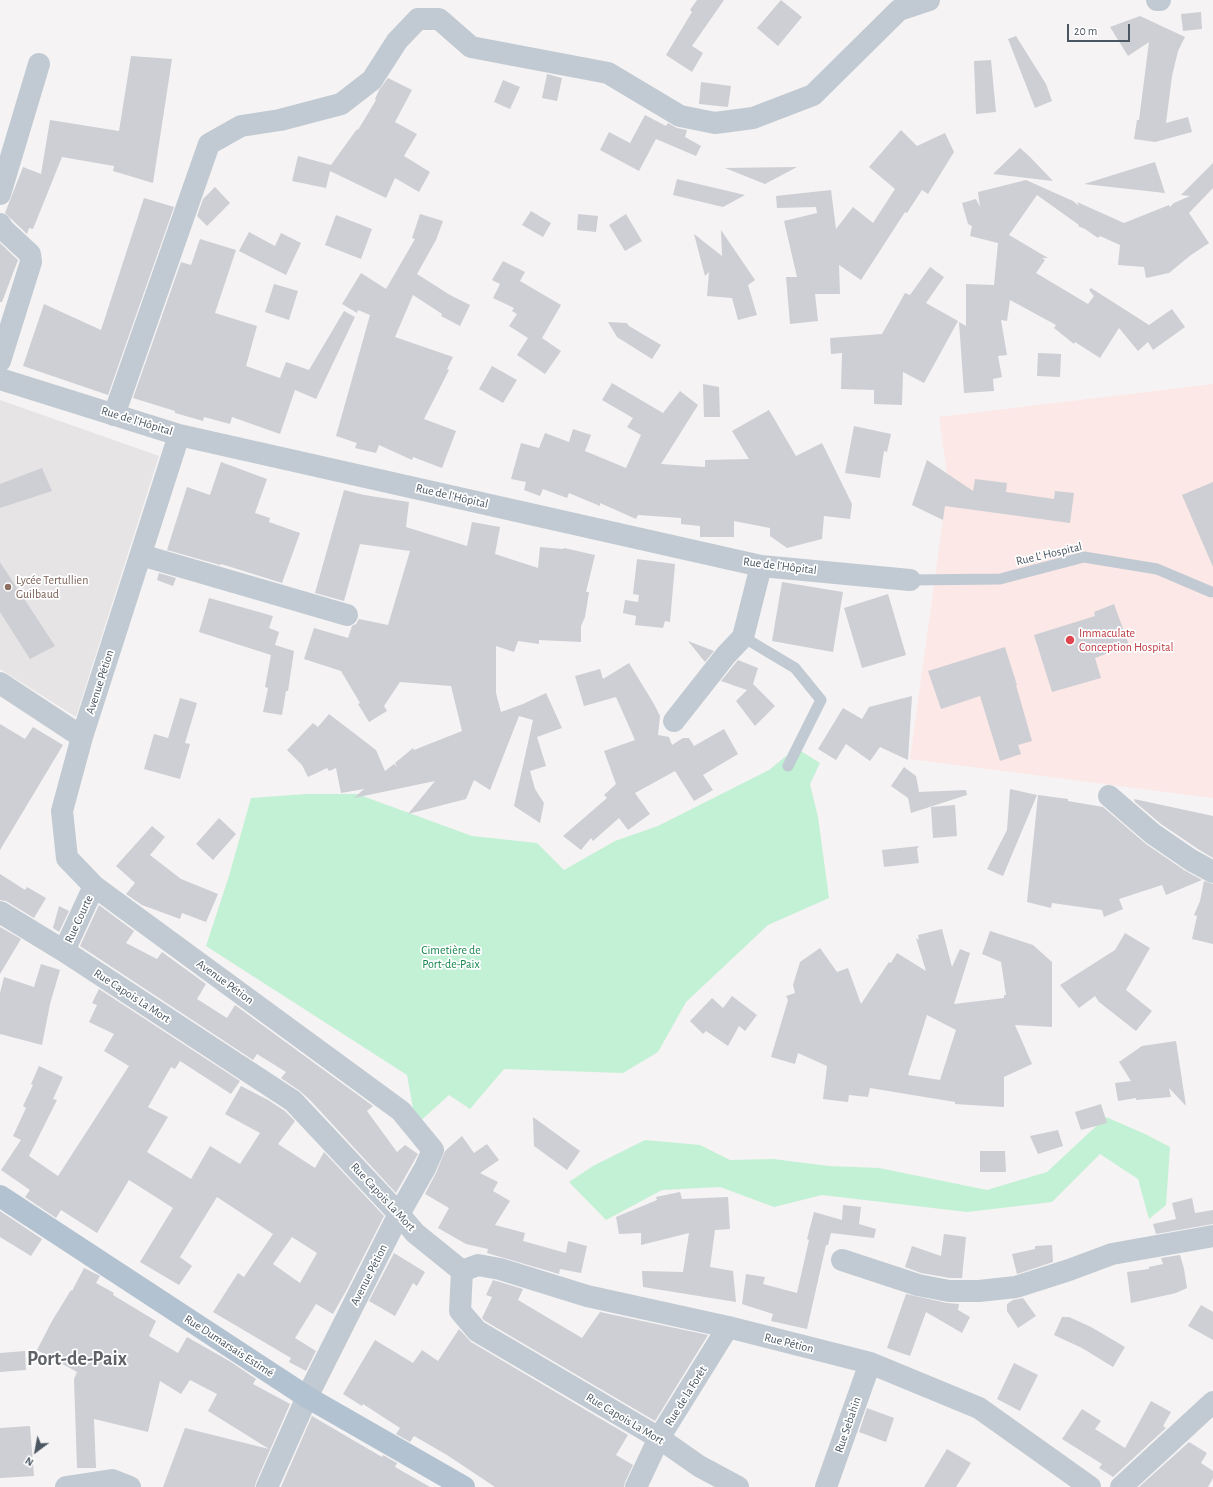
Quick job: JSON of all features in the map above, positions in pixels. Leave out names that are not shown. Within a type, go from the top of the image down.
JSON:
[{"type":"main road","name":"Rue Dumarsais Estimé","points":[[0,1196],[307,1397],[464,1487]]},
{"type":"street","points":[[114,414],[209,144],[241,126],[280,120],[341,104],[372,80],[397,41],[418,18],[439,19],[471,47],[608,73],[680,116],[716,123],[753,118],[813,96],[899,10],[929,0]]},
{"type":"street","points":[[0,194],[39,64]]},
{"type":"street","points":[[0,224],[2,228],[30,254],[31,262],[0,361]]},
{"type":"street","name":"Rue de l'Hôpital","points":[[0,379],[179,435],[760,566],[910,580]]},
{"type":"street","name":"Avenue Pétion","points":[[179,435],[82,737],[62,812],[67,858],[94,886],[401,1111],[432,1150],[425,1168],[399,1214],[307,1397],[267,1487]]},
{"type":"street","points":[[141,555],[347,615]]},
{"type":"street","points":[[674,721],[726,655],[743,637],[760,566]]},
{"type":"street","points":[[0,683],[82,737]]},
{"type":"street","points":[[1109,796],[1153,834],[1191,860],[1213,872]]},
{"type":"street","name":"Rue Courte","points":[[64,951],[94,886]]},
{"type":"street","name":"Rue Capois La Mort","points":[[0,912],[64,951],[293,1101],[415,1233],[462,1271],[460,1310],[477,1331],[659,1438],[699,1466],[738,1487]]},
{"type":"street","points":[[842,1260],[918,1285],[949,1292],[979,1291],[1016,1287],[1112,1254],[1213,1236]]},
{"type":"street","name":"Rue Pétion","points":[[462,1271],[478,1264],[500,1269],[587,1296],[728,1327],[870,1363],[979,1408],[1090,1487]]},
{"type":"street","name":"Rue de la Forêt","points":[[636,1487],[659,1438],[728,1327]]},
{"type":"street","name":"Rue Sebahin","points":[[826,1487],[870,1363]]},
{"type":"street","points":[[1121,1487],[1213,1402]]},
{"type":"street","points":[[66,1487],[112,1480],[130,1487]]},
{"type":"lane","name":"Rue L' Hospital","points":[[910,580],[1000,579],[1084,557],[1157,569],[1211,592]]},
{"type":"lane","points":[[743,637],[795,668],[821,700],[788,766]]},
{"type":"shaded area","name":"Immaculate Conception Hospital","points":[[1213,384],[1213,798],[910,759],[943,520],[947,474],[939,417]]},
{"type":"shaded area","points":[[0,400],[159,456],[76,717],[0,669]]},
{"type":"green space","name":"Cimetière de Port-de-Paix","points":[[796,748],[820,763],[810,784],[818,817],[829,898],[768,925],[686,1002],[658,1052],[623,1073],[504,1069],[470,1109],[449,1095],[416,1125],[407,1075],[206,946],[229,876],[251,798],[306,794],[357,794],[472,836],[537,843],[564,870],[615,841],[658,826],[769,770]]},
{"type":"green space","points":[[1106,1117],[1170,1147],[1166,1205],[1149,1219],[1138,1179],[1100,1154],[1052,1202],[967,1212],[822,1195],[774,1207],[720,1187],[662,1190],[606,1220],[569,1182],[593,1166],[645,1140],[700,1145],[730,1160],[773,1159],[829,1166],[879,1168],[987,1190],[1047,1172]]},
{"type":"building","points":[[697,0],[724,0],[692,46],[703,53],[692,72],[666,55],[692,12],[690,10]]},
{"type":"building","points":[[781,0],[802,17],[778,46],[757,28]]},
{"type":"building","points":[[1201,12],[1202,29],[1183,31],[1181,14]]},
{"type":"building","points":[[1140,16],[1185,37],[1178,51],[1172,76],[1166,123],[1188,117],[1192,132],[1155,142],[1134,139],[1137,120],[1139,120],[1149,42],[1128,56],[1110,27]]},
{"type":"building","points":[[1016,36],[1046,84],[1052,101],[1035,108],[1008,39]]},
{"type":"building","points":[[131,56],[172,59],[153,183],[113,171],[114,166],[62,157],[33,229],[29,228],[27,234],[5,213],[23,167],[41,174],[50,120],[119,131]]},
{"type":"building","points":[[991,60],[996,112],[976,114],[974,61]]},
{"type":"building","points":[[547,74],[562,78],[557,101],[542,98]]},
{"type":"building","points":[[388,78],[412,90],[395,122],[417,134],[404,156],[430,172],[419,192],[395,178],[386,198],[330,171],[326,188],[292,181],[298,156],[331,165],[357,129],[358,130],[376,100],[375,99],[379,90]]},
{"type":"building","points":[[503,80],[520,87],[510,109],[494,102]]},
{"type":"building","points":[[701,82],[731,86],[728,107],[699,104]]},
{"type":"building","points":[[645,115],[666,126],[668,123],[677,128],[687,130],[685,137],[701,146],[696,156],[656,139],[639,171],[600,150],[609,132],[630,143]]},
{"type":"building","points":[[901,130],[917,146],[945,133],[954,152],[928,194],[922,190],[907,213],[905,212],[861,280],[839,265],[840,294],[815,294],[818,321],[790,324],[786,277],[797,277],[784,221],[817,213],[816,207],[777,208],[776,196],[831,190],[836,229],[853,207],[873,223],[895,189],[869,167]]},
{"type":"building","points":[[1020,148],[1030,157],[1053,181],[993,174]]},
{"type":"building","points":[[1155,162],[1165,193],[1084,184]]},
{"type":"building","points":[[1213,163],[1213,188],[1189,213],[1209,243],[1169,273],[1146,278],[1144,267],[1118,265],[1120,245],[1100,236],[1098,238],[1078,226],[1079,225],[1037,195],[1009,235],[1048,258],[1042,258],[1045,260],[1036,273],[1088,304],[1094,296],[1089,290],[1091,288],[1149,325],[1172,309],[1185,327],[1153,350],[1148,342],[1138,351],[1119,328],[1100,358],[1075,342],[1074,344],[1054,328],[1056,325],[1010,300],[1007,321],[1001,320],[1007,355],[998,356],[1002,377],[993,379],[994,391],[964,393],[959,322],[966,326],[966,284],[994,285],[998,243],[970,236],[972,226],[968,224],[962,203],[976,199],[980,207],[978,192],[1026,180],[1073,201],[1079,206],[1077,202],[1124,223],[1169,205],[1170,207],[1174,203],[1190,196],[1181,195]]},
{"type":"building","points":[[797,167],[765,184],[725,168]]},
{"type":"building","points":[[677,179],[745,195],[723,207],[673,195]]},
{"type":"building","points":[[215,187],[230,203],[207,226],[197,216],[203,199]]},
{"type":"building","points":[[144,198],[174,207],[108,395],[23,366],[44,304],[101,330]]},
{"type":"building","points":[[531,211],[551,223],[543,237],[522,225]]},
{"type":"building","points":[[420,214],[443,221],[436,240],[417,274],[450,295],[470,305],[460,326],[441,316],[442,314],[413,295],[395,337],[453,357],[447,369],[449,370],[424,419],[456,431],[442,468],[413,457],[412,460],[379,445],[376,453],[355,448],[357,443],[336,436],[370,315],[358,310],[357,313],[342,304],[361,273],[386,289],[415,239],[412,238]]},
{"type":"building","points":[[578,214],[598,216],[596,232],[577,230]]},
{"type":"building","points":[[626,214],[642,241],[625,251],[609,225]]},
{"type":"building","points":[[336,215],[372,229],[361,259],[325,245]]},
{"type":"building","points":[[721,230],[755,280],[748,285],[757,315],[738,320],[732,298],[707,296],[709,272],[705,276],[694,234],[722,256]]},
{"type":"building","points":[[249,232],[275,246],[281,233],[301,243],[286,275],[239,251]]},
{"type":"building","points":[[200,239],[236,250],[215,313],[257,326],[246,366],[280,378],[286,362],[309,370],[344,311],[355,317],[316,399],[295,390],[280,434],[232,417],[230,424],[204,417],[203,421],[133,398],[181,262],[191,265]]},
{"type":"building","points":[[0,243],[18,260],[2,302],[0,302]]},
{"type":"building","points":[[503,261],[525,272],[520,281],[561,305],[542,338],[561,351],[545,374],[517,355],[528,338],[509,326],[517,314],[512,311],[514,308],[493,298],[500,284],[492,280]]},
{"type":"building","points":[[930,267],[944,277],[926,303],[958,321],[924,383],[903,372],[902,405],[874,404],[874,390],[841,389],[842,353],[831,354],[830,338],[882,334],[905,293],[910,295]]},
{"type":"building","points":[[274,284],[298,291],[289,320],[265,312]]},
{"type":"building","points":[[608,322],[627,323],[629,326],[661,345],[652,359],[617,337]]},
{"type":"building","points":[[1038,353],[1061,354],[1060,377],[1037,376]]},
{"type":"building","points":[[492,366],[517,380],[503,403],[479,389]]},
{"type":"building","points":[[612,383],[663,413],[680,391],[698,405],[661,464],[705,467],[705,460],[749,459],[732,431],[769,410],[796,456],[822,443],[852,504],[850,519],[824,516],[822,539],[787,548],[770,536],[770,528],[734,521],[734,537],[700,537],[700,526],[681,524],[681,518],[638,515],[636,519],[600,503],[600,506],[569,493],[567,498],[543,489],[540,496],[524,490],[526,482],[511,479],[521,443],[539,448],[545,433],[569,442],[573,429],[591,435],[585,451],[626,468],[641,435],[627,427],[633,418],[602,400]]},
{"type":"building","points":[[703,384],[719,387],[720,417],[704,417]]},
{"type":"building","points":[[854,426],[891,434],[887,452],[884,451],[880,478],[845,473]]},
{"type":"building","points":[[927,460],[973,491],[975,479],[1007,483],[1006,492],[1054,499],[1055,491],[1074,493],[1070,523],[945,506],[943,520],[912,505]]},
{"type":"building","points":[[221,462],[267,479],[255,513],[270,518],[269,522],[300,533],[282,583],[221,564],[220,565],[167,550],[187,487],[210,495]]},
{"type":"building","points":[[42,468],[52,491],[0,508],[0,484]]},
{"type":"building","points":[[1213,482],[1213,567],[1182,495]]},
{"type":"building","points":[[344,490],[364,495],[409,502],[406,527],[467,546],[472,522],[500,527],[495,554],[538,568],[540,547],[564,548],[595,555],[586,592],[589,592],[585,617],[581,626],[581,642],[539,640],[539,644],[518,641],[514,652],[496,646],[496,693],[501,712],[546,693],[562,728],[537,737],[546,766],[530,771],[535,789],[544,803],[540,823],[514,806],[533,720],[519,716],[490,790],[474,780],[466,799],[408,814],[435,781],[354,798],[364,789],[341,793],[336,768],[329,771],[327,768],[308,777],[302,765],[287,750],[313,723],[318,727],[329,714],[376,750],[385,771],[394,764],[397,767],[395,763],[413,748],[414,750],[462,731],[451,686],[400,682],[384,706],[387,711],[369,722],[358,704],[360,703],[341,671],[304,659],[314,628],[348,638],[352,626],[356,624],[359,619],[388,625],[410,551],[360,544],[344,601],[315,593]]},
{"type":"building","points":[[637,559],[675,564],[670,622],[665,621],[663,628],[635,625],[636,616],[623,613],[625,600],[638,602],[639,595],[633,594]]},
{"type":"building","name":"Lycée Tertullien Guilbaud","points":[[0,562],[55,646],[30,659],[0,612]]},
{"type":"building","points":[[159,573],[176,578],[173,586],[157,580]]},
{"type":"building","points":[[782,582],[843,592],[833,652],[772,641]]},
{"type":"building","points":[[888,594],[906,655],[862,668],[844,608]]},
{"type":"building","points":[[209,598],[273,616],[269,628],[279,632],[275,645],[294,651],[288,691],[286,691],[282,715],[263,712],[268,688],[265,687],[271,655],[199,632]]},
{"type":"building","points":[[1114,604],[1129,645],[1095,658],[1101,678],[1052,692],[1034,635],[1095,616],[1094,612]]},
{"type":"building","points":[[688,641],[714,651],[705,662]]},
{"type":"building","points":[[1005,647],[1032,741],[1018,745],[1021,754],[1000,761],[980,696],[941,709],[928,671]]},
{"type":"building","points":[[738,660],[758,668],[753,684],[775,706],[755,726],[736,701],[747,690],[721,681]]},
{"type":"building","points":[[629,663],[660,716],[658,735],[669,737],[672,745],[683,738],[689,738],[694,746],[724,729],[738,754],[703,775],[713,790],[694,801],[675,771],[635,793],[650,814],[628,830],[619,818],[593,841],[591,838],[581,850],[563,836],[607,798],[604,795],[616,784],[604,751],[635,740],[616,697],[584,706],[575,676],[600,669],[603,679]]},
{"type":"building","points":[[912,696],[908,760],[880,747],[870,761],[846,744],[836,760],[818,749],[843,708],[862,719],[869,707]]},
{"type":"building","points":[[180,698],[197,703],[185,743],[190,744],[180,779],[144,769],[154,734],[168,738]]},
{"type":"building","points":[[0,724],[25,739],[33,727],[63,745],[0,850]]},
{"type":"building","points":[[904,767],[916,776],[919,792],[966,790],[967,795],[911,813],[908,798],[891,786]]},
{"type":"building","points":[[1010,789],[1037,795],[1003,876],[987,869],[1007,830]]},
{"type":"building","points":[[1038,795],[1068,799],[1068,801],[1103,807],[1146,844],[1184,870],[1202,880],[1166,895],[1162,885],[1119,899],[1123,909],[1104,917],[1102,910],[1052,903],[1051,908],[1027,902]]},
{"type":"building","points":[[1134,799],[1213,816],[1213,858],[1161,824],[1135,802]]},
{"type":"building","points":[[955,805],[957,836],[933,838],[931,807]]},
{"type":"building","points":[[219,818],[236,834],[213,860],[196,844]]},
{"type":"building","points":[[152,826],[165,837],[150,855],[181,879],[218,894],[206,922],[182,913],[180,919],[142,905],[126,894],[135,883],[116,866]]},
{"type":"building","points":[[919,846],[917,849],[919,863],[884,867],[882,850]]},
{"type":"building","points":[[0,874],[25,890],[27,887],[46,898],[34,918],[6,901],[0,900]]},
{"type":"building","points":[[1204,881],[1213,884],[1213,944],[1192,939],[1197,916],[1194,915],[1200,901]]},
{"type":"building","points":[[99,905],[134,931],[126,943],[157,959],[162,952],[206,984],[197,999],[227,1018],[235,1005],[373,1106],[367,1111],[397,1152],[405,1145],[418,1154],[396,1193],[310,1100],[281,1078],[286,1072],[257,1054],[253,1060],[80,946]]},
{"type":"building","points":[[59,906],[69,911],[59,932],[53,928]]},
{"type":"building","points":[[0,927],[21,939],[0,974]]},
{"type":"building","points":[[942,929],[952,967],[960,949],[970,953],[954,1004],[1004,998],[1004,995],[1006,995],[1001,962],[982,954],[990,931],[1033,945],[1052,962],[1052,1027],[1015,1025],[1032,1064],[1004,1077],[1004,1107],[955,1104],[955,1102],[870,1088],[868,1097],[849,1095],[848,1102],[823,1099],[827,1066],[798,1053],[795,1064],[771,1057],[788,1000],[786,996],[795,993],[793,985],[800,962],[820,948],[837,972],[848,968],[861,1004],[889,962],[891,963],[897,953],[926,971],[916,938],[919,940],[918,935]],"holes":[[[927,1015],[956,1030],[940,1080],[908,1075]]]},
{"type":"building","points":[[1125,933],[1150,948],[1126,990],[1152,1011],[1136,1031],[1099,1002],[1095,996],[1079,1008],[1060,985],[1115,950]]},
{"type":"building","points":[[41,964],[60,970],[50,1004],[42,1045],[0,1034],[0,993],[4,977],[34,987]]},
{"type":"building","points":[[99,989],[240,1081],[231,1094],[180,1061],[175,1069],[171,1067],[148,1107],[168,1117],[147,1152],[191,1179],[210,1146],[240,1164],[260,1133],[225,1114],[241,1086],[285,1111],[295,1121],[278,1144],[315,1168],[324,1152],[384,1216],[333,1314],[316,1304],[295,1338],[316,1351],[306,1371],[289,1362],[291,1358],[213,1312],[238,1273],[244,1277],[273,1234],[217,1197],[180,1257],[192,1266],[179,1285],[140,1262],[173,1208],[129,1180],[97,1233],[61,1210],[56,1218],[25,1197],[30,1190],[1,1170],[21,1140],[13,1136],[26,1108],[23,1106],[33,1085],[31,1084],[39,1066],[63,1077],[53,1099],[57,1100],[29,1156],[58,1176],[129,1066],[104,1051],[114,1034],[89,1022],[97,1005],[92,1003]],"holes":[[[292,1237],[317,1253],[300,1283],[273,1264]]]},
{"type":"building","points":[[732,996],[757,1015],[745,1031],[739,1026],[728,1046],[706,1031],[703,1034],[690,1021],[712,998],[723,1008]]},
{"type":"building","points":[[1176,1041],[1186,1106],[1169,1088],[1171,1097],[1136,1100],[1136,1098],[1118,1101],[1115,1083],[1131,1081],[1119,1062],[1142,1046]]},
{"type":"building","points":[[1101,1104],[1107,1123],[1081,1130],[1075,1112]]},
{"type":"building","points":[[533,1117],[580,1151],[567,1170],[534,1146]]},
{"type":"building","points":[[1058,1130],[1063,1146],[1038,1154],[1030,1136]]},
{"type":"building","points":[[462,1136],[474,1153],[487,1144],[499,1160],[480,1173],[498,1182],[493,1191],[510,1201],[495,1225],[525,1233],[523,1241],[566,1253],[568,1241],[587,1246],[581,1273],[560,1269],[559,1274],[487,1253],[488,1249],[466,1244],[438,1228],[449,1208],[425,1194],[445,1151]]},
{"type":"building","points":[[980,1151],[1005,1151],[1006,1172],[980,1172]]},
{"type":"building","points":[[680,1192],[682,1199],[728,1197],[730,1229],[715,1230],[710,1267],[733,1271],[736,1302],[643,1287],[642,1271],[683,1272],[689,1233],[641,1245],[641,1233],[619,1234],[616,1217],[657,1200],[656,1197]]},
{"type":"building","points":[[1192,1198],[1195,1213],[1213,1210],[1213,1224],[1156,1234],[1153,1224],[1176,1219],[1172,1203]]},
{"type":"building","points":[[843,1205],[861,1207],[859,1224],[876,1229],[874,1238],[831,1233],[828,1245],[826,1245],[807,1329],[771,1321],[773,1314],[742,1304],[746,1274],[765,1277],[763,1284],[797,1293],[809,1240],[807,1239],[814,1212],[842,1220]]},
{"type":"building","points":[[0,1211],[42,1239],[31,1256],[0,1237]]},
{"type":"building","points":[[944,1234],[966,1237],[962,1278],[950,1278],[921,1273],[905,1267],[912,1246],[941,1256]]},
{"type":"building","points":[[1052,1245],[1053,1262],[1017,1274],[1012,1254],[1035,1249],[1035,1246]]},
{"type":"building","points":[[394,1253],[425,1272],[417,1286],[413,1283],[395,1316],[369,1301]]},
{"type":"building","points":[[1180,1255],[1187,1288],[1176,1293],[1131,1303],[1127,1272],[1149,1269],[1149,1267],[1163,1264],[1161,1258]]},
{"type":"building","points":[[84,1268],[100,1276],[96,1283],[156,1321],[149,1336],[178,1353],[187,1337],[231,1362],[256,1379],[253,1384],[290,1404],[255,1487],[163,1487],[185,1428],[269,1449],[208,1411],[217,1394],[190,1380],[181,1394],[160,1381],[148,1432],[94,1419],[96,1468],[77,1468],[74,1379],[77,1372],[37,1350],[52,1321],[71,1290],[72,1291]]},
{"type":"building","points":[[493,1280],[523,1289],[518,1300],[582,1338],[600,1312],[708,1335],[655,1421],[485,1321],[482,1318],[492,1297],[486,1295]]},
{"type":"building","points":[[906,1294],[947,1303],[959,1304],[958,1310],[970,1317],[962,1333],[926,1312],[910,1356],[887,1348]]},
{"type":"building","points":[[1023,1298],[1036,1316],[1018,1328],[1007,1311],[1007,1304],[1013,1300]]},
{"type":"building","points":[[1201,1305],[1213,1312],[1213,1340],[1188,1326]]},
{"type":"building","points":[[1062,1317],[1069,1317],[1091,1327],[1125,1347],[1113,1367],[1082,1348],[1054,1335]]},
{"type":"building","points":[[459,1329],[471,1342],[628,1435],[616,1455],[633,1465],[624,1487],[495,1487],[447,1455],[414,1436],[410,1442],[396,1434],[400,1428],[363,1404],[362,1406],[343,1394],[375,1340],[413,1363],[422,1350],[438,1361]]},
{"type":"building","points":[[25,1351],[26,1370],[0,1372],[0,1353]]},
{"type":"building","points":[[1014,1363],[1038,1375],[1020,1411],[997,1399]]},
{"type":"building","points":[[1151,1401],[1171,1412],[1163,1426],[1166,1428],[1113,1477],[1099,1468],[1102,1464],[1062,1439],[1082,1409],[1101,1421],[1095,1429],[1125,1448]]},
{"type":"building","points":[[867,1408],[894,1418],[886,1442],[859,1432]]},
{"type":"building","points":[[312,1416],[382,1457],[383,1455],[397,1463],[395,1467],[430,1487],[281,1487]]},
{"type":"building","points":[[30,1426],[34,1476],[0,1478],[0,1428]]},
{"type":"building","points":[[1189,1442],[1207,1453],[1201,1463],[1213,1471],[1213,1478],[1208,1487],[1139,1487]]},
{"type":"building","points":[[947,1449],[971,1463],[956,1487],[924,1487]]},
{"type":"place","name":"Lycée Tertullien Guilbaud","points":[[8,587]]},
{"type":"place","name":"Immaculate Conception Hospital","points":[[1070,640]]},
{"type":"district","name":"Port-de-Paix","points":[[77,1359]]}]
